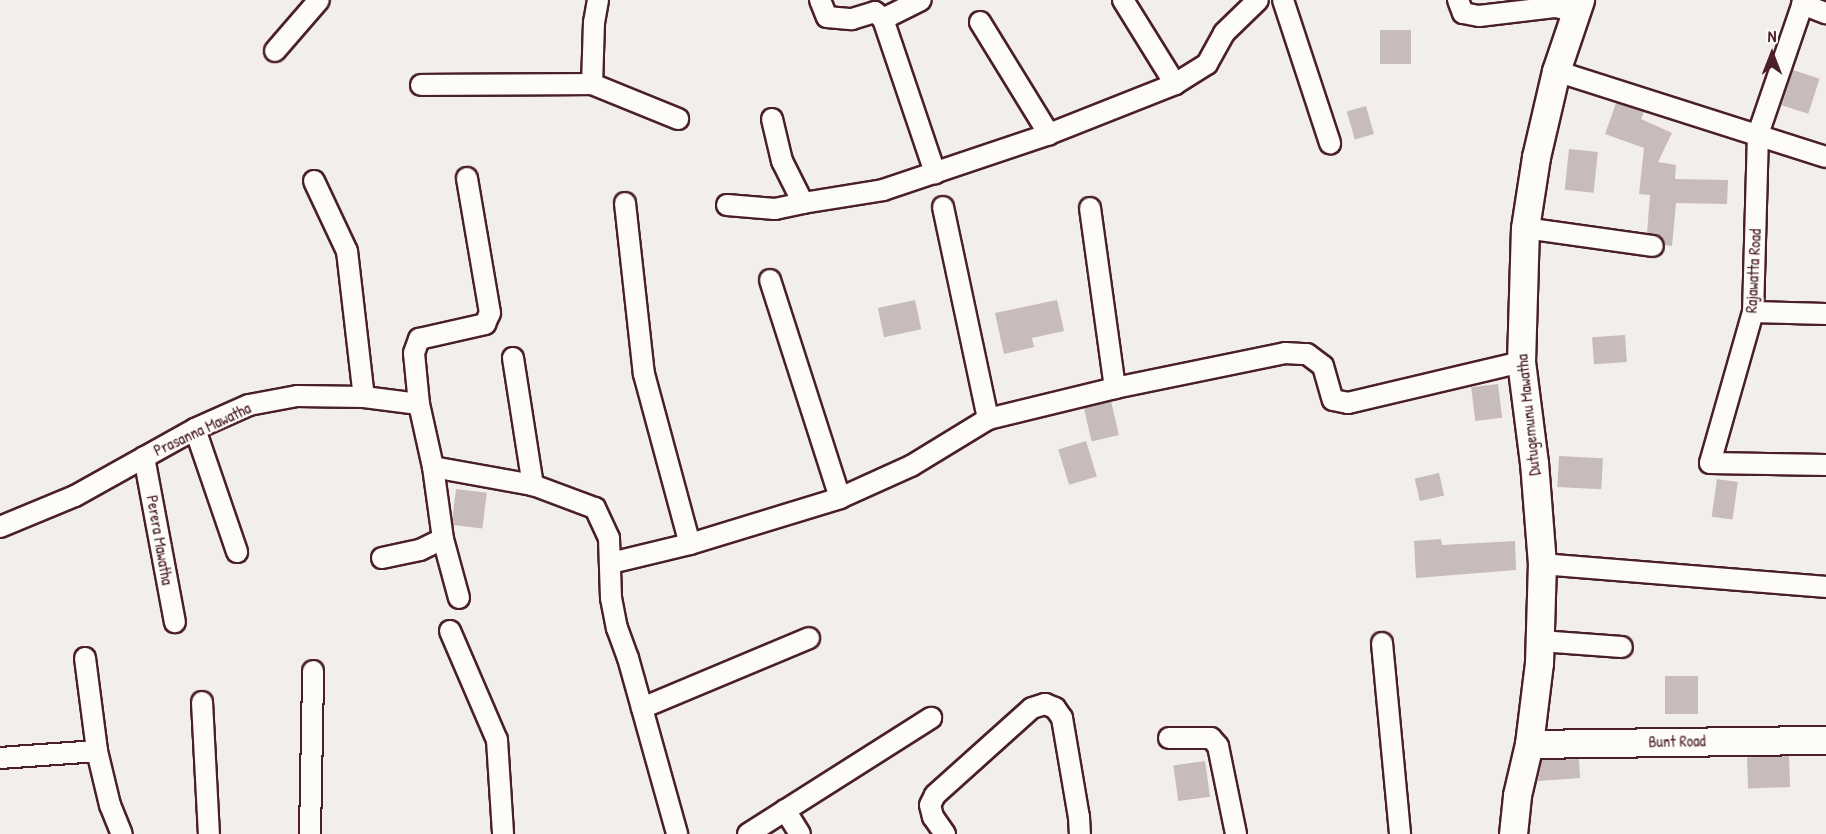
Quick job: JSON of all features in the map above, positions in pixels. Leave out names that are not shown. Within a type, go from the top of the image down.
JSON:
[{"type":"street","points":[[275,51],[319,0]]},
{"type":"street","points":[[592,84],[594,22],[598,0]]},
{"type":"street","points":[[820,0],[827,17],[852,19],[875,12],[883,19],[935,173]]},
{"type":"street","points":[[883,19],[921,0]]},
{"type":"street","points":[[1123,0],[1175,84]]},
{"type":"street","points":[[727,205],[775,209],[883,190],[1048,134],[1175,84],[1207,64],[1224,33],[1258,0]]},
{"type":"street","points":[[1283,0],[1330,143]]},
{"type":"street","points":[[1458,0],[1463,13],[1479,16],[1578,6]]},
{"type":"street","points":[[1803,2],[1826,13]]},
{"type":"street","name":"Rajawatta Road","points":[[1803,2],[1758,134],[1754,312],[1710,463],[1826,465]]},
{"type":"street","name":"Dutugemunu Mawatha","points":[[1513,834],[1517,795],[1529,744],[1540,641],[1542,564],[1534,463],[1521,362],[1525,228],[1536,157],[1556,71],[1578,6]]},
{"type":"street","points":[[980,22],[1048,134]]},
{"type":"street","points":[[1556,71],[1826,157]]},
{"type":"street","points":[[421,85],[592,84],[678,119]]},
{"type":"street","points":[[772,119],[782,162],[803,203]]},
{"type":"street","points":[[459,598],[443,539],[433,467],[419,404],[414,353],[419,339],[485,324],[490,313],[467,178]]},
{"type":"street","points":[[314,181],[348,251],[364,397]]},
{"type":"street","points":[[625,203],[644,374],[690,544]]},
{"type":"street","points":[[943,207],[988,419]]},
{"type":"street","points":[[1090,208],[1115,388]]},
{"type":"street","points":[[1525,228],[1653,246]]},
{"type":"street","points":[[770,280],[840,498]]},
{"type":"street","points":[[1754,312],[1826,314]]},
{"type":"street","points":[[611,563],[690,544],[840,498],[911,466],[988,419],[1115,388],[1285,353],[1307,354],[1323,366],[1333,400],[1348,403],[1521,362]]},
{"type":"street","points":[[513,358],[533,485]]},
{"type":"street","name":"Prasanna Mawatha","points":[[0,527],[75,496],[195,429],[249,405],[297,396],[364,397],[419,404]]},
{"type":"street","points":[[195,429],[237,552]]},
{"type":"street","name":"Perera Mawatha","points":[[144,457],[175,622]]},
{"type":"street","points":[[433,467],[533,485],[595,508],[609,538],[611,597],[617,628],[677,834]]},
{"type":"street","points":[[381,558],[420,550],[443,539]]},
{"type":"street","points":[[1542,564],[1826,587]]},
{"type":"street","points":[[450,631],[497,740],[503,834]]},
{"type":"street","points":[[642,708],[809,638]]},
{"type":"street","points":[[1540,641],[1622,647]]},
{"type":"street","points":[[1382,643],[1400,834]]},
{"type":"street","points":[[85,658],[97,751],[110,806],[122,834]]},
{"type":"street","points":[[310,834],[313,671]]},
{"type":"street","points":[[202,702],[209,834]]},
{"type":"street","points":[[945,834],[933,817],[930,806],[935,795],[1032,708],[1046,704],[1055,708],[1062,718],[1080,817],[1080,834]]},
{"type":"street","points":[[748,834],[931,718]]},
{"type":"street","points":[[1169,738],[1211,738],[1218,746],[1236,834]]},
{"type":"street","name":"Bunt Road","points":[[1529,744],[1826,740]]},
{"type":"street","points":[[0,758],[97,751]]},
{"type":"street","points":[[785,810],[800,834]]},
{"type":"building","points":[[1380,30],[1411,30],[1411,64],[1380,64]]},
{"type":"building","points":[[1793,70],[1820,79],[1808,114],[1782,105]]},
{"type":"building","points":[[1616,103],[1644,112],[1641,119],[1672,133],[1658,162],[1676,165],[1675,179],[1728,180],[1727,204],[1676,203],[1672,246],[1665,245],[1660,236],[1647,233],[1650,195],[1639,194],[1644,148],[1605,134]]},
{"type":"building","points":[[1366,106],[1374,134],[1355,139],[1347,112]]},
{"type":"building","points":[[1569,149],[1598,152],[1594,193],[1565,190]]},
{"type":"building","points":[[915,300],[921,329],[884,337],[878,308]]},
{"type":"building","points":[[1057,300],[1064,331],[1032,338],[1034,347],[1004,354],[995,313]]},
{"type":"building","points":[[1625,335],[1627,362],[1594,364],[1592,337]]},
{"type":"building","points":[[1498,384],[1502,418],[1475,421],[1471,387]]},
{"type":"building","points":[[1111,401],[1119,435],[1092,441],[1084,407]]},
{"type":"building","points":[[1086,441],[1097,476],[1069,485],[1058,449]]},
{"type":"building","points":[[1559,456],[1603,458],[1601,489],[1557,487]]},
{"type":"building","points":[[1439,473],[1444,495],[1420,501],[1415,479]]},
{"type":"building","points":[[1717,479],[1738,482],[1733,520],[1712,517]]},
{"type":"building","points":[[456,489],[487,493],[482,529],[452,525]]},
{"type":"building","points":[[1441,539],[1442,545],[1515,541],[1516,570],[1416,578],[1414,541]]},
{"type":"building","points":[[1665,676],[1698,676],[1698,714],[1665,714]]},
{"type":"building","points":[[1789,756],[1790,787],[1748,788],[1747,757]]},
{"type":"building","points":[[1579,759],[1580,778],[1538,781],[1542,760]]},
{"type":"building","points":[[1205,761],[1210,797],[1178,801],[1173,765]]}]
